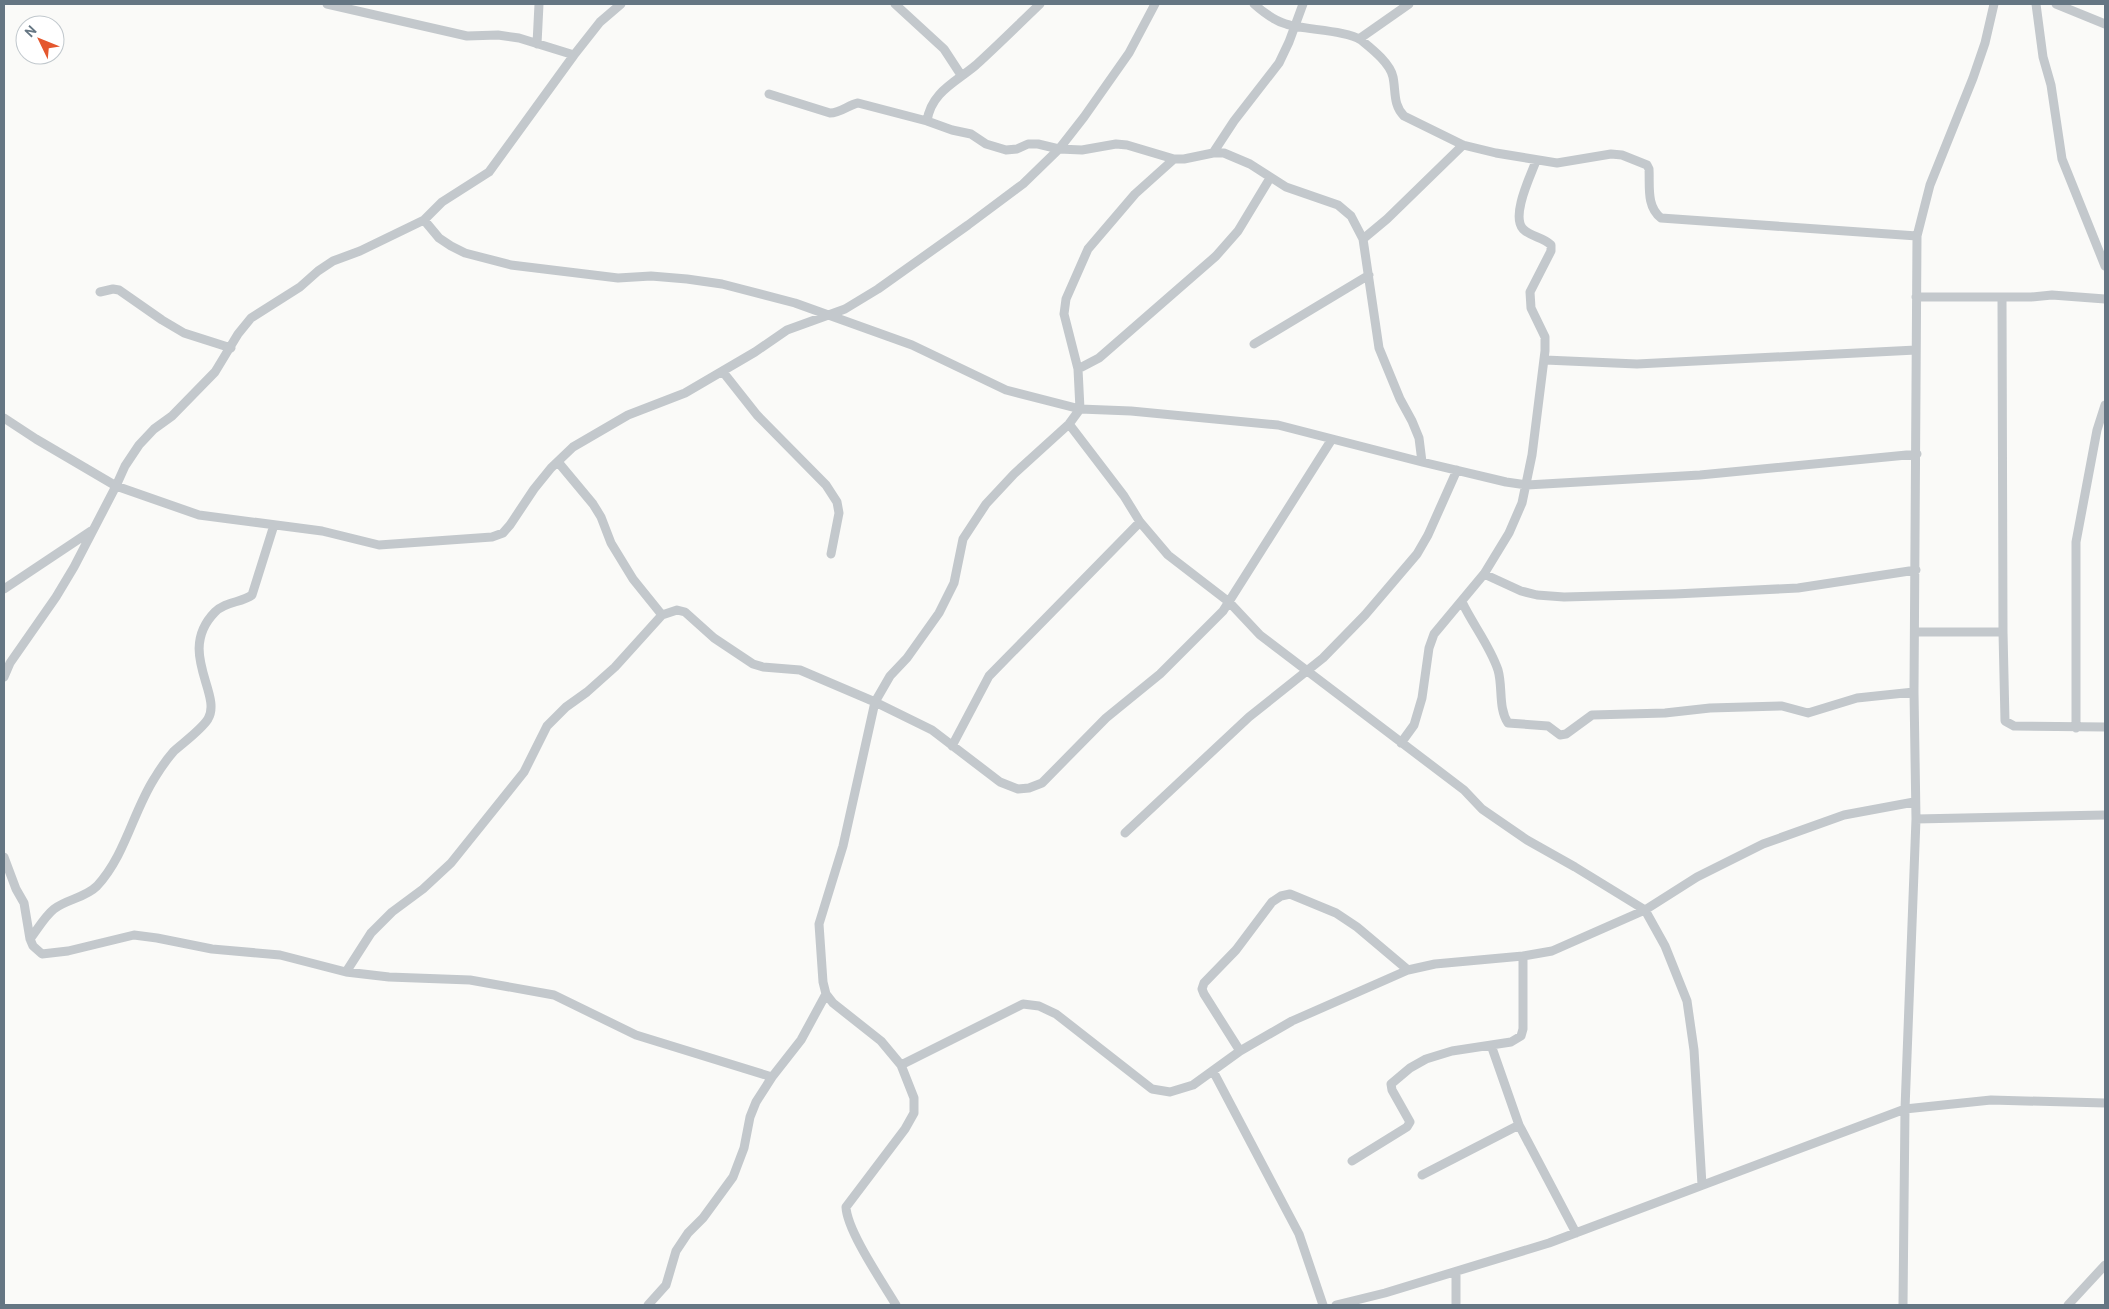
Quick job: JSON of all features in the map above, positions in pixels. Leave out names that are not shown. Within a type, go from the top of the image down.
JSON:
[{"type":"street","points":[[327,4],[467,36],[498,35],[520,38],[574,55]]},
{"type":"street","points":[[537,44],[539,4]]},
{"type":"street","points":[[4,677],[10,663],[56,597],[116,486],[124,466],[139,444],[154,429],[191,399],[215,372],[238,334],[251,318],[300,287],[333,261],[375,244],[424,220],[442,202],[489,172],[574,55],[600,22],[620,4]]},
{"type":"street","points":[[895,4],[944,49],[961,75]]},
{"type":"street","points":[[927,121],[934,103],[944,88],[974,66],[1040,4]]},
{"type":"street","points":[[4,418],[116,486],[199,515],[322,531],[379,545],[492,537],[503,533],[510,526],[534,488],[573,447],[628,416],[685,393],[723,372],[787,330],[832,315],[878,289],[1023,184],[1059,149],[1129,53],[1155,4]]},
{"type":"street","points":[[1254,4],[1274,19],[1295,27],[1309,27],[1359,39],[1390,69],[1398,110],[1404,116],[1463,145],[1536,161],[1566,163],[1612,154],[1622,155],[1647,165],[1649,169],[1651,206],[1661,218],[1917,236]]},
{"type":"street","points":[[1213,153],[1234,121],[1279,63],[1303,4]]},
{"type":"street","points":[[1359,39],[1409,4]]},
{"type":"street","points":[[1903,1305],[1905,1109],[1916,819],[1914,802],[1914,692],[1917,236],[1930,185],[1973,78],[1994,4]]},
{"type":"street","points":[[2036,4],[2062,159],[2105,266]]},
{"type":"street","points":[[2056,4],[2105,24]]},
{"type":"street","points":[[768,94],[830,113],[836,113],[849,104],[858,103],[971,134],[986,144],[1006,150],[1033,144],[1059,149],[1082,150],[1127,144],[1174,159],[1196,158],[1213,153],[1224,153],[1250,164],[1286,187],[1338,205],[1351,216],[1363,240],[1379,348],[1400,399],[1419,438],[1422,462]]},
{"type":"street","points":[[1363,240],[1463,145]]},
{"type":"street","points":[[896,1305],[846,1216],[846,1208],[914,1113],[914,1098],[901,1065],[881,1041],[833,1002],[826,994],[823,982],[819,924],[843,846],[875,702],[890,676],[907,658],[939,613],[954,583],[963,540],[986,504],[1014,474],[1070,424],[1080,409],[1078,369],[1064,314],[1066,299],[1088,249],[1135,194],[1174,159]]},
{"type":"street","points":[[1401,743],[1414,725],[1422,698],[1429,648],[1434,634],[1484,574],[1509,533],[1527,485],[1538,418],[1540,383],[1545,360],[1545,338],[1531,308],[1530,292],[1551,252],[1551,245],[1547,241],[1524,230],[1518,221],[1519,212],[1536,161]]},
{"type":"street","points":[[1078,369],[1098,358],[1216,256],[1238,230],[1270,178]]},
{"type":"street","points":[[424,220],[439,238],[451,246],[465,253],[511,265],[618,278],[651,276],[687,279],[763,294],[832,315],[912,345],[1006,390],[1080,409],[1131,411],[1278,425],[1506,482],[1527,485],[1700,474],[1917,454]]},
{"type":"street","points":[[1254,344],[1369,275]]},
{"type":"street","points":[[100,292],[113,289],[119,290],[184,333],[231,348]]},
{"type":"street","points":[[1916,297],[2105,296]]},
{"type":"street","points":[[2002,297],[2005,721],[2014,726],[2105,727]]},
{"type":"street","points":[[1545,360],[1637,364],[1916,350]]},
{"type":"street","points":[[723,372],[757,414],[826,485],[837,502],[839,513],[831,554]]},
{"type":"street","points":[[2076,728],[2076,542],[2098,430],[2105,405]]},
{"type":"street","points":[[1070,424],[1124,496],[1140,522],[1168,555],[1230,602],[1260,635],[1464,790],[1482,809],[1501,823],[1645,910],[1665,946],[1686,1001],[1694,1050],[1702,1185]]},
{"type":"street","points":[[346,972],[371,933],[392,912],[423,889],[451,863],[524,772],[547,726],[566,707],[588,692],[615,667],[662,615],[677,610],[685,612],[714,638],[753,664],[763,667],[800,670],[875,702],[932,730],[1000,782],[1018,789],[1029,788],[1042,783],[1106,718],[1160,674],[1230,602],[1332,439]]},
{"type":"street","points":[[558,462],[593,504],[612,543],[633,579],[662,615]]},
{"type":"street","points":[[1125,834],[1242,724],[1323,658],[1365,615],[1418,554],[1457,470]]},
{"type":"street","points":[[952,746],[989,676],[1140,522]]},
{"type":"street","points":[[30,939],[53,910],[88,893],[108,872],[131,827],[144,794],[172,753],[207,720],[212,708],[200,665],[199,646],[205,625],[216,611],[226,604],[246,599],[252,595],[274,525]]},
{"type":"street","points":[[4,589],[92,530]]},
{"type":"street","points":[[1484,574],[1529,593],[1564,597],[1798,588],[1916,570]]},
{"type":"street","points":[[1462,602],[1493,657],[1499,673],[1502,701],[1508,723],[1548,726],[1560,735],[1566,734],[1592,715],[1782,706],[1808,713],[1857,698],[1914,692]]},
{"type":"street","points":[[1915,632],[2003,632]]},
{"type":"street","points":[[901,1065],[1023,1004],[1039,1006],[1056,1014],[1152,1089],[1170,1092],[1193,1085],[1240,1051],[1292,1021],[1408,970],[1436,964],[1524,956],[1552,951],[1645,910],[1697,877],[1763,844],[1844,815],[1914,802]]},
{"type":"street","points":[[1916,819],[2105,815]]},
{"type":"street","points":[[4,857],[16,889],[24,903],[30,939],[42,954],[68,951],[134,935],[212,949],[280,954],[346,972],[470,980],[554,995],[636,1035],[772,1077]]},
{"type":"street","points":[[1240,1051],[1202,989],[1204,983],[1236,950],[1272,902],[1281,896],[1290,894],[1336,914],[1378,943],[1408,970]]},
{"type":"street","points":[[1352,1161],[1407,1127],[1410,1122],[1392,1090],[1392,1084],[1410,1068],[1426,1059],[1452,1051],[1512,1042],[1520,1036],[1523,1029],[1524,956]]},
{"type":"street","points":[[648,1305],[666,1285],[676,1251],[733,1177],[744,1148],[753,1110],[772,1077],[801,1040],[826,994]]},
{"type":"street","points":[[1491,1045],[1519,1125],[1576,1233]]},
{"type":"street","points":[[1213,1071],[1298,1234],[1323,1305]]},
{"type":"street","points":[[1336,1305],[1456,1272],[1549,1243],[1905,1109],[1990,1100],[2105,1103]]},
{"type":"street","points":[[1422,1175],[1519,1125]]},
{"type":"street","points":[[2068,1305],[2105,1265]]},
{"type":"street","points":[[1456,1272],[1456,1305]]}]
